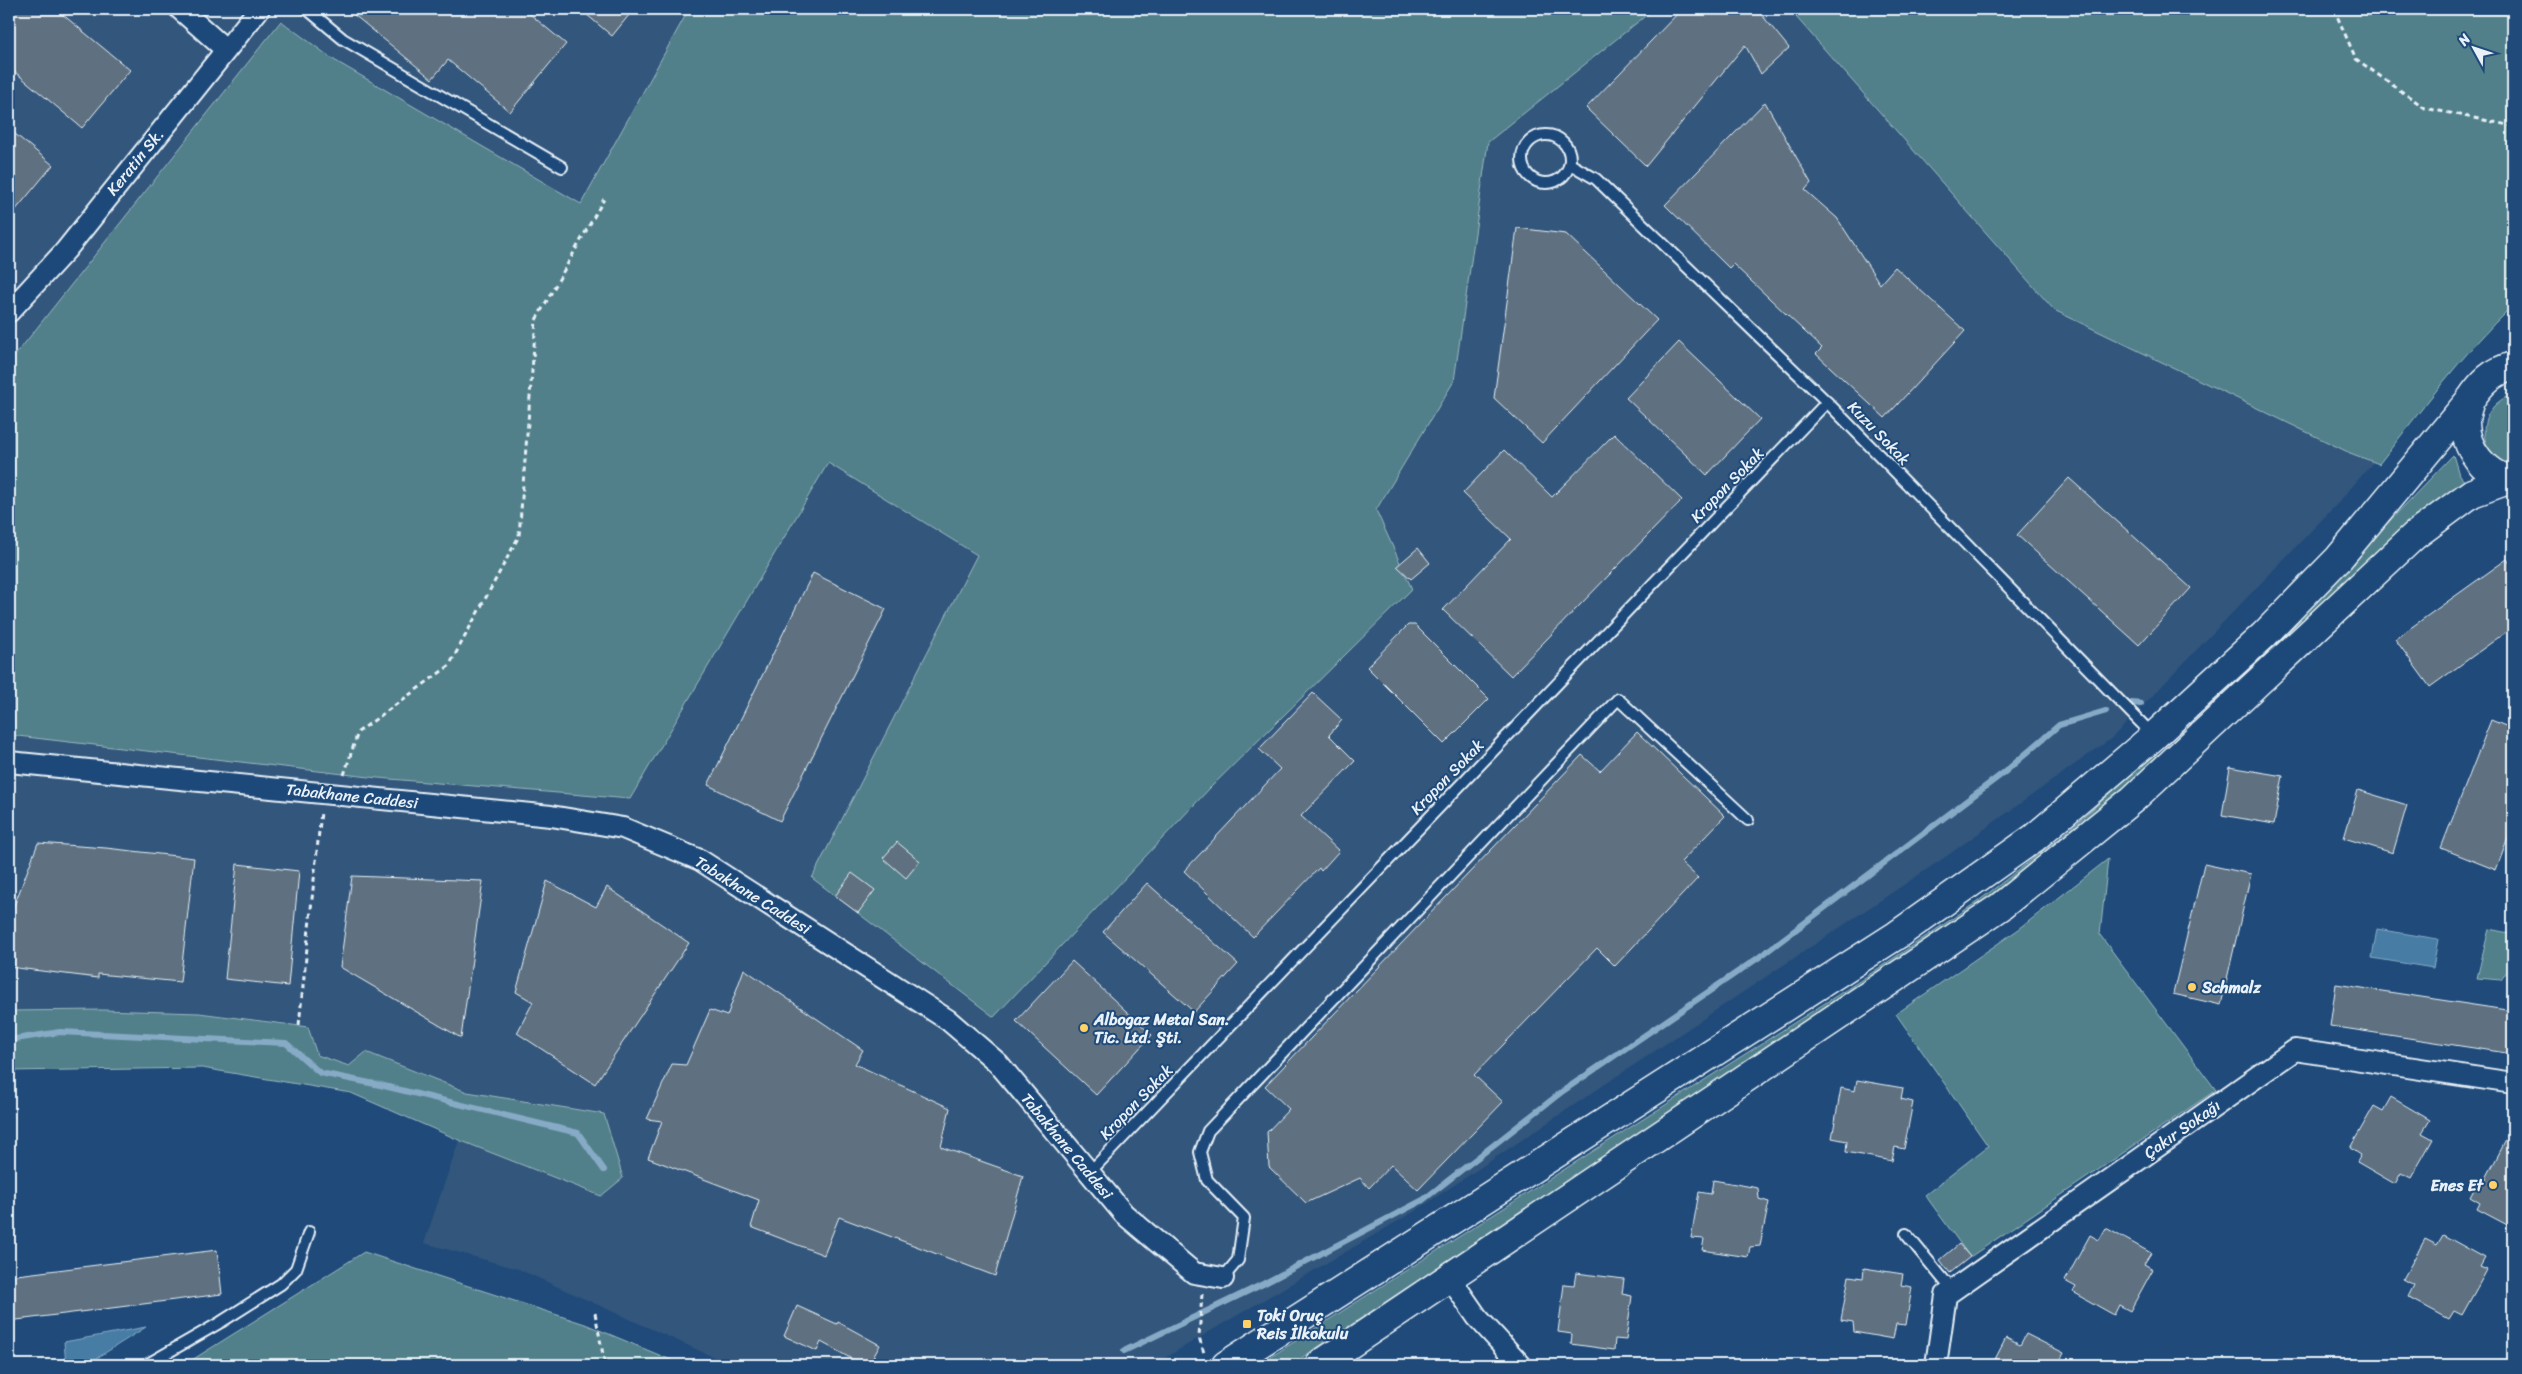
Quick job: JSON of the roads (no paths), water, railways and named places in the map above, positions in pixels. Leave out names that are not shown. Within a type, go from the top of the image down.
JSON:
[{"type":"main road","points":[[1215,1359],[1897,935],[2034,838],[2154,736],[2264,635],[2339,558],[2470,400],[2481,383],[2508,364]]},
{"type":"main road","points":[[2470,400],[2465,419],[2470,445],[2476,457],[2490,471],[2510,480]]},
{"type":"main road","points":[[1319,1365],[2000,907],[2133,799],[2414,536],[2472,493],[2510,480]]},
{"type":"street","points":[[180,9],[225,50]]},
{"type":"street","name":"Keratin Sk.","points":[[9,312],[66,250],[259,9]]},
{"type":"street","name":"Tabakhane Caddesi","points":[[9,762],[551,816],[623,828],[700,860],[948,1020],[998,1063],[1124,1214],[1194,1273],[1223,1278]]},
{"type":"street","name":"Çakır Sokağı","points":[[1953,1291],[2295,1050],[2513,1083]]},
{"type":"street","points":[[1450,1278],[1477,1317],[1521,1365]]},
{"type":"street","points":[[1936,1365],[1946,1296],[1953,1291]]},
{"type":"lane","points":[[306,9],[343,39],[562,168]]},
{"type":"lane","points":[[1541,135],[1557,137],[1569,148],[1570,164],[1562,178],[1547,183],[1539,182],[1527,173],[1523,166],[1524,150],[1527,143],[1541,135]]},
{"type":"lane","name":"Kuzu Sokak","points":[[1570,164],[1596,179],[1827,402],[2154,736]]},
{"type":"lane","name":"Kropon Sokak","points":[[1089,1173],[1827,402]]},
{"type":"lane","points":[[1223,1278],[1238,1260],[1244,1218],[1208,1180],[1200,1152],[1208,1131],[1618,699],[1748,820]]},
{"type":"lane","points":[[146,1365],[221,1322],[281,1284],[296,1269],[309,1232]]},
{"type":"lane","points":[[1906,1234],[1953,1291]]},
{"type":"waterway","points":[[2132,703],[2141,704]]},
{"type":"waterway","points":[[1124,1351],[1263,1284],[1423,1200],[1563,1091],[1758,958],[2006,771],[2059,725],[2106,711]]},
{"type":"waterway","points":[[9,1040],[60,1032],[286,1043],[320,1073],[380,1085],[578,1133],[604,1170]]},
{"type":"place","name":"Schmalz","points":[[2192,987]]},
{"type":"place","name":"Albogaz Metal San. Tic. Ltd. Şti.","points":[[1084,1028]]},
{"type":"place","name":"Enes Et","points":[[2493,1185]]},
{"type":"place","name":"Toki Oruç Reis İlkokulu","points":[[1247,1324]]}]
